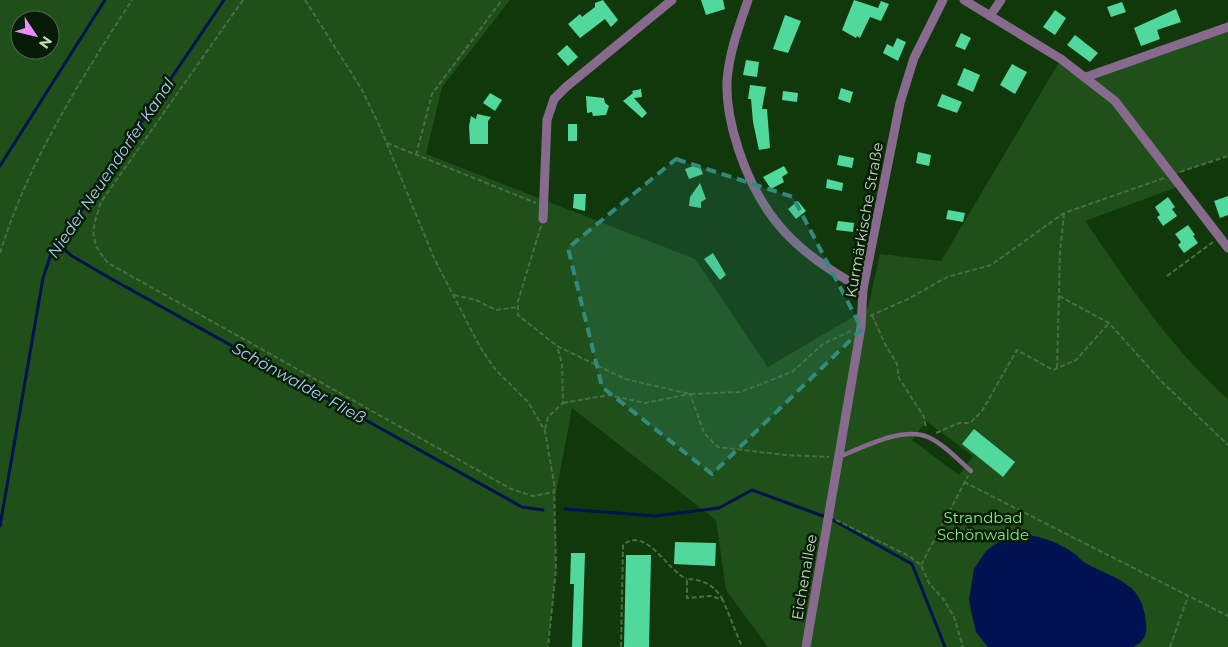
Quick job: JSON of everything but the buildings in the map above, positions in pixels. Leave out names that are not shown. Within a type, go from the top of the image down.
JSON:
[{"type":"street","points":[[543,219],[547,120],[554,99],[672,0]]},
{"type":"street","points":[[748,0],[732,50],[727,80],[728,109],[745,169],[767,213],[787,236],[835,274],[863,289]]},
{"type":"street","name":"Kurmärkische Straße","points":[[829,516],[861,327],[863,289],[900,103],[914,58],[943,0]]},
{"type":"street","points":[[964,0],[1062,59],[1115,101],[1224,237],[1228,248]]},
{"type":"street","points":[[990,16],[1001,0]]},
{"type":"street","points":[[1086,77],[1228,27]]},
{"type":"street","name":"Eichenallee","points":[[806,647],[829,516]]},
{"type":"lane","points":[[839,457],[877,441],[912,433],[927,437],[971,471]]},
{"type":"path","points":[[0,253],[26,186],[69,101],[132,0]]},
{"type":"path","points":[[242,0],[101,202],[92,230],[98,251],[108,263],[511,490],[533,496],[554,492]]},
{"type":"path","points":[[305,0],[361,88],[387,143],[434,258],[487,358],[528,402],[545,431],[551,460],[554,492],[556,569],[548,647]]},
{"type":"path","points":[[416,155],[432,94],[502,0]]},
{"type":"path","points":[[387,143],[543,206]]},
{"type":"path","points":[[1109,323],[1076,360],[1053,370],[1018,350],[982,411],[970,423],[958,423],[927,437],[924,418],[899,378],[897,364],[884,342],[872,314],[910,298],[947,277],[991,265],[1064,213],[1228,156]]},
{"type":"path","points":[[1057,368],[1064,213]]},
{"type":"path","points":[[543,219],[517,307],[518,315],[558,346],[625,379],[690,394]]},
{"type":"path","points":[[1167,276],[1224,237]]},
{"type":"path","points":[[454,295],[476,300],[496,310],[517,307]]},
{"type":"path","points":[[1059,296],[1109,323],[1161,381],[1228,445]]},
{"type":"path","points":[[545,431],[548,417],[563,403],[609,395],[645,403],[690,394],[740,392],[792,372],[823,344],[861,327]]},
{"type":"path","points":[[558,346],[562,364],[563,403]]},
{"type":"path","points":[[690,394],[704,433],[718,447],[786,455],[839,457]]},
{"type":"path","points":[[921,565],[964,482],[1228,616]]},
{"type":"path","points":[[829,516],[877,538],[921,565],[929,583],[944,600],[954,617],[964,647]]},
{"type":"path","points":[[621,647],[623,545],[627,542],[637,541],[650,545],[672,570],[687,579],[697,580],[716,588],[723,600],[742,647]]},
{"type":"path","points":[[687,579],[688,598],[711,596],[723,600]]},
{"type":"path","points":[[1170,647],[1188,596]]},
{"type":"highlighted area","points":[[676,159],[793,197],[862,329],[712,474],[602,387],[568,248]]},
{"type":"green space","name":"Strandbad Schönwalde","points":[[0,0],[510,0],[442,87],[426,154],[695,259],[768,367],[868,308],[880,254],[941,261],[1061,59],[1089,81],[1228,31],[1228,155],[1173,175],[1180,186],[1085,221],[1169,337],[1207,380],[1228,399],[1228,647],[1133,647],[1141,643],[1132,588],[1085,563],[1074,554],[974,569],[970,601],[971,610],[976,628],[988,647],[768,647],[726,590],[716,520],[572,408],[554,504],[556,569],[548,647],[0,647]],"holes":[[[926,421],[973,456],[959,475],[912,440]]]},
{"type":"shaded area","points":[[1009,534],[1035,536],[1052,541],[1068,549],[1085,563],[1126,584],[1140,599],[1143,609],[1146,627],[1145,635],[1140,643],[1133,647],[988,647],[976,632],[969,600],[974,569],[986,551]]},
{"type":"waterway","points":[[0,166],[105,0]]},
{"type":"waterway","name":"Nieder Neuendorfer Kanal","points":[[0,526],[43,278],[50,257],[224,0]]},
{"type":"waterway","name":"Schönwalder Fließ","points":[[59,245],[72,256],[108,277],[522,507],[543,510]]},
{"type":"waterway","name":"Schönwalder Fließ","points":[[565,509],[655,516],[719,508],[752,490],[831,519],[912,564],[945,647]]}]
